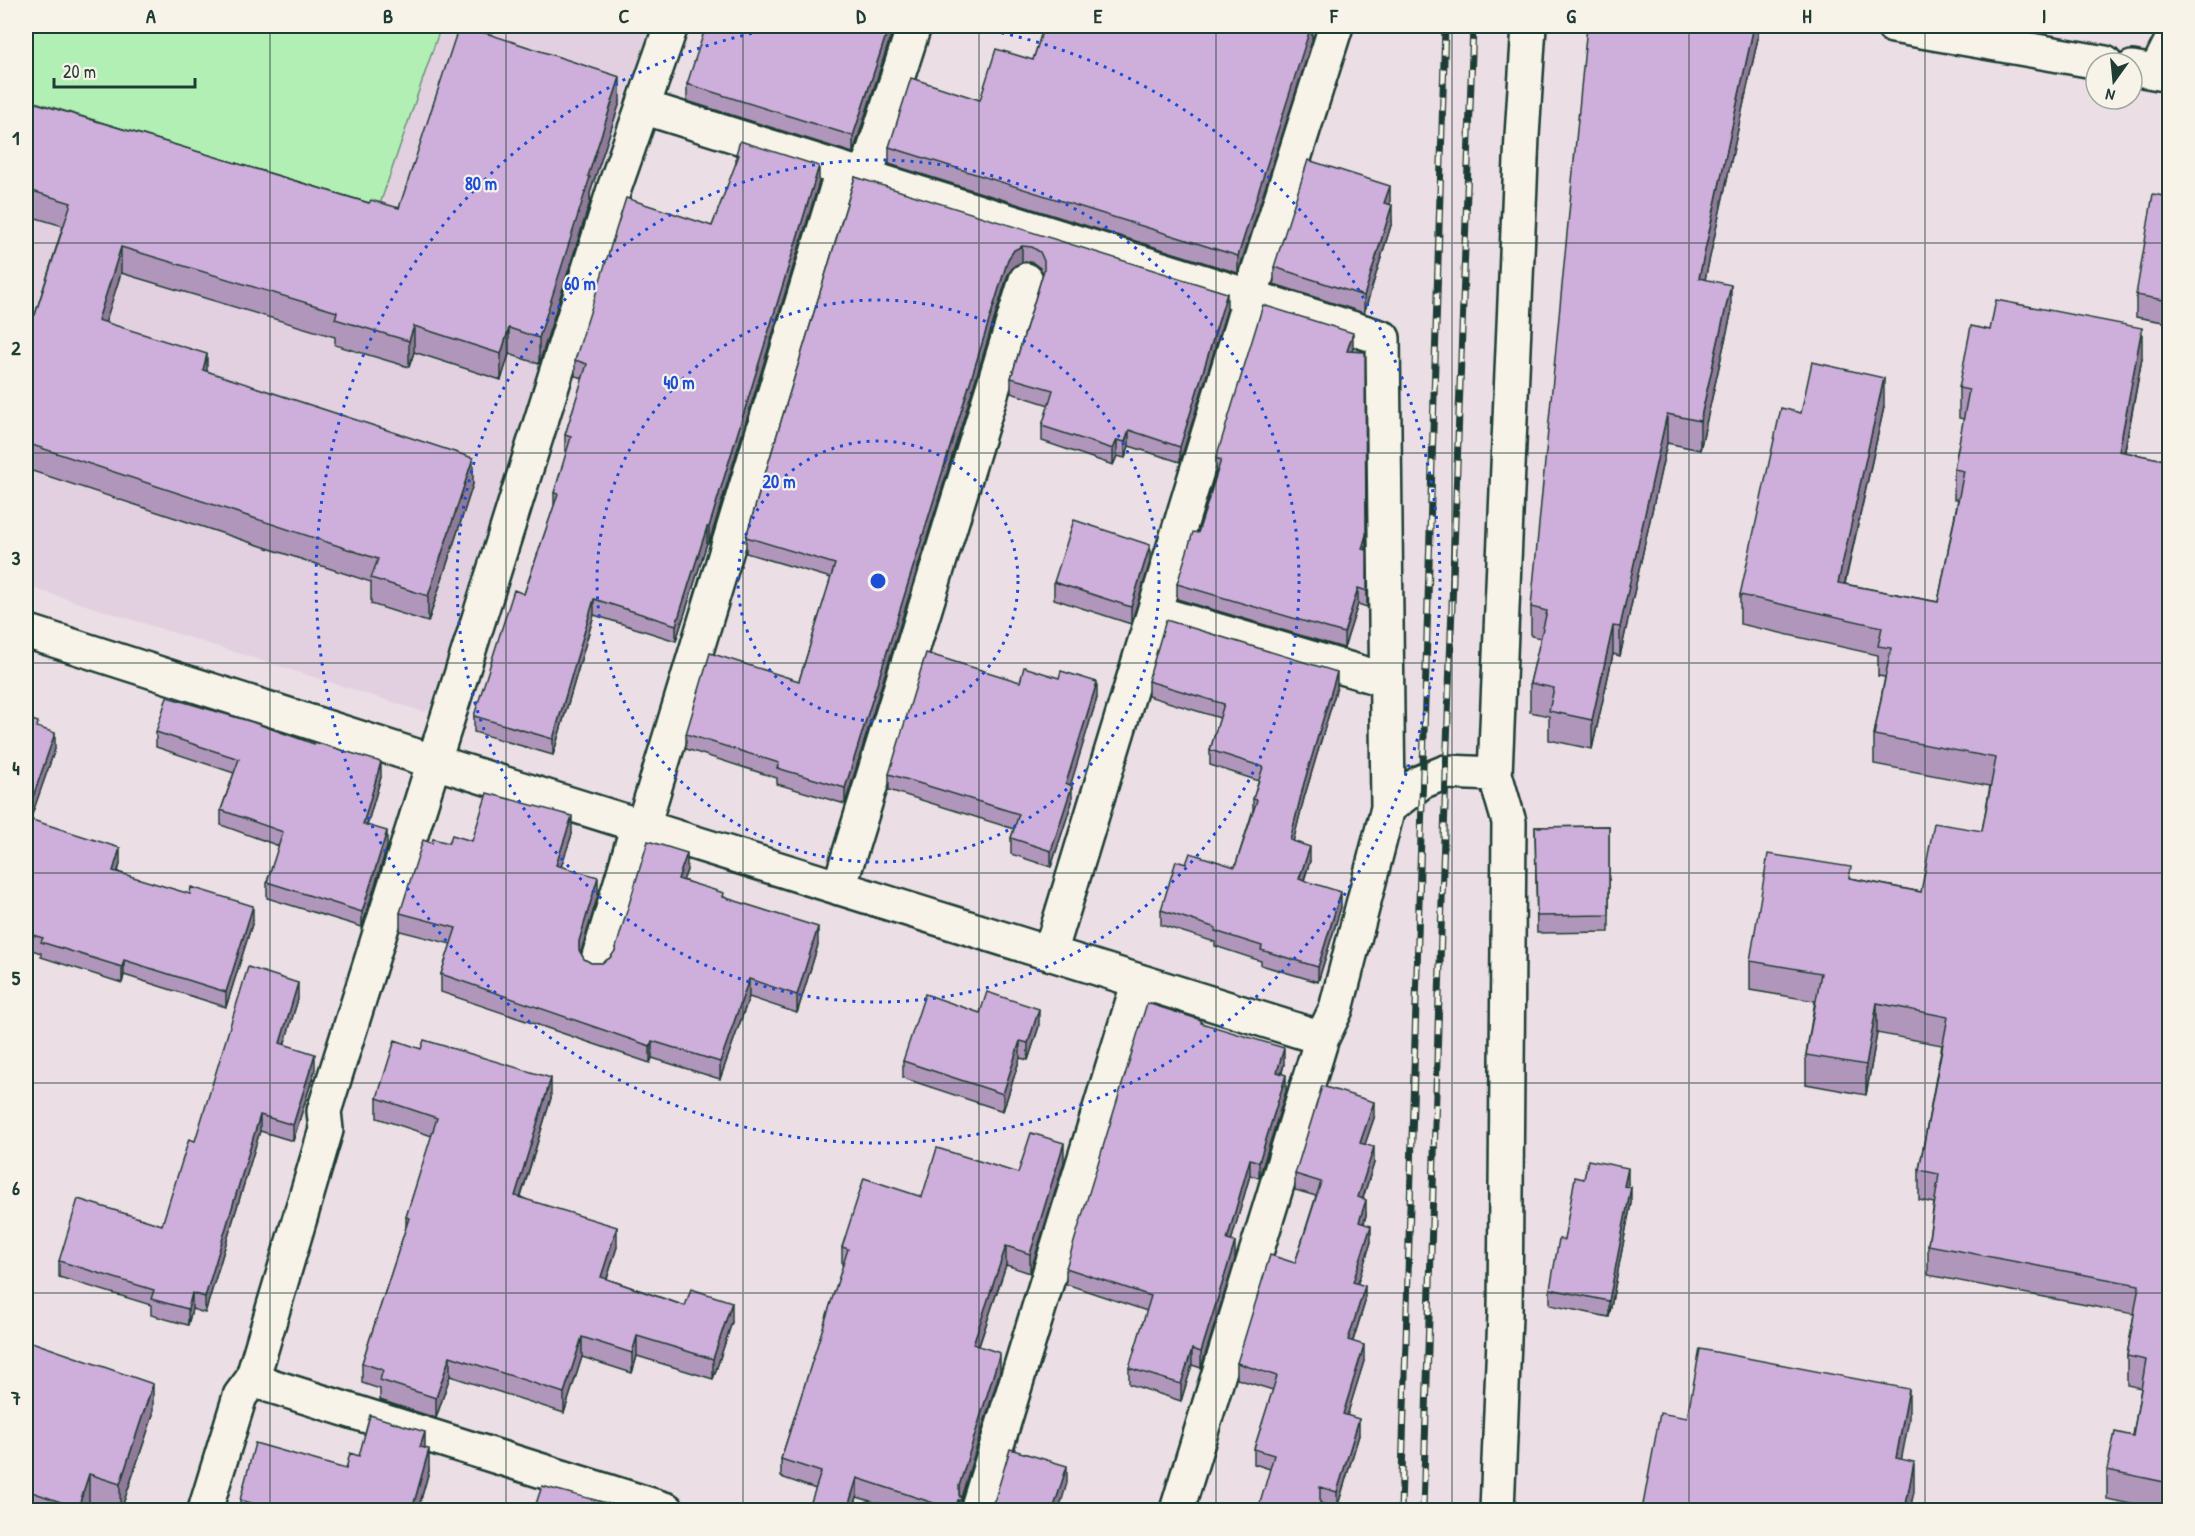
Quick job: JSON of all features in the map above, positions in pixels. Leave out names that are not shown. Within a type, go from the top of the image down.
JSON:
[{"type":"street","points":[[205,1510],[240,1396],[252,1380],[326,1130],[324,1111],[615,186],[671,26]]},
{"type":"street","points":[[597,963],[854,174],[914,26]]},
{"type":"street","points":[[1050,953],[1250,297],[1336,26]]},
{"type":"street","points":[[1497,1510],[1505,1315],[1509,822],[1495,774],[1521,148],[1529,26]]},
{"type":"street","points":[[1893,26],[1936,29],[2084,59]]},
{"type":"street","points":[[643,107],[1383,338],[1388,808],[1336,1009],[1322,1038],[1177,1510]]},
{"type":"street","points":[[839,888],[1026,280]]},
{"type":"street","points":[[1154,612],[1386,680]]},
{"type":"street","points":[[26,632],[1322,1038]]},
{"type":"street","points":[[1388,808],[1421,782],[1446,772],[1495,774]]},
{"type":"street","points":[[977,1510],[1139,981]]},
{"type":"street","points":[[252,1380],[652,1508]]},
{"type":"shaded area","points":[[26,26],[652,26],[623,100],[440,703],[424,712],[26,586]]},
{"type":"green space","points":[[26,26],[441,26],[379,207],[26,99]]},
{"type":"building","points":[[459,26],[620,77],[539,338],[509,328],[501,354],[414,326],[409,341],[335,319],[337,312],[121,247],[98,320],[207,354],[203,370],[473,458],[428,596],[371,578],[378,559],[26,443],[26,312],[35,315],[71,203],[26,189],[26,100],[369,203],[371,200],[399,208]]},
{"type":"building","points":[[706,26],[889,26],[853,136],[687,84]]},
{"type":"building","points":[[1044,26],[1311,26],[1238,256],[889,147],[911,78],[980,100],[996,49],[1033,60]]},
{"type":"building","points":[[1587,26],[1754,26],[1699,278],[1731,285],[1700,421],[1667,414],[1620,627],[1613,626],[1592,720],[1549,711],[1554,688],[1530,683],[1547,611],[1531,607]]},
{"type":"building","points":[[740,141],[819,166],[709,527],[707,527],[676,625],[594,599],[553,739],[474,716],[514,590],[524,594],[558,494],[554,493],[571,437],[565,435],[587,364],[575,360],[626,198],[712,226],[739,155],[736,154]]},
{"type":"building","points":[[1308,160],[1390,186],[1384,203],[1392,205],[1364,296],[1274,267]]},
{"type":"building","points":[[855,177],[1227,293],[1180,447],[1129,430],[1125,442],[1117,440],[1113,449],[1042,426],[1053,390],[1011,378],[1044,270],[1044,261],[1040,252],[1032,247],[1022,246],[1014,250],[1008,259],[845,788],[777,768],[779,763],[686,734],[710,653],[799,681],[835,564],[746,537]]},
{"type":"building","points":[[2153,194],[2169,197],[2169,301],[2136,295]]},
{"type":"building","points":[[1996,300],[2142,328],[2119,451],[2169,461],[2169,1483],[2107,1470],[2115,1432],[2133,1436],[2146,1360],[2127,1356],[2139,1285],[1928,1245],[1939,1174],[1919,1170],[1948,1017],[1877,1003],[1866,1065],[1806,1055],[1821,973],[1750,961],[1768,854],[1851,867],[1849,878],[1921,892],[1934,823],[1982,831],[1996,758],[1874,735],[1891,648],[1878,646],[1882,627],[1740,595],[1781,408],[1801,413],[1812,362],[1884,378],[1838,583],[1938,602],[1964,471],[1954,469],[1969,390],[1959,388],[1971,326],[1990,330]]},
{"type":"building","points":[[1263,305],[1353,333],[1347,351],[1365,352],[1366,535],[1362,549],[1367,550],[1367,591],[1358,588],[1344,633],[1177,584],[1193,532],[1198,533],[1221,460],[1216,458]]},
{"type":"building","points":[[1074,520],[1150,545],[1131,607],[1054,582]]},
{"type":"building","points":[[1166,620],[1337,672],[1304,783],[1290,840],[1310,847],[1299,879],[1341,892],[1318,967],[1261,950],[1262,946],[1161,910],[1176,861],[1186,864],[1190,853],[1235,867],[1257,800],[1253,799],[1263,767],[1210,750],[1224,704],[1148,681]]},
{"type":"building","points":[[926,653],[1020,682],[1024,667],[1059,678],[1061,671],[1097,682],[1066,783],[1072,786],[1051,851],[1011,838],[1019,814],[889,774]]},
{"type":"building","points":[[167,697],[252,722],[314,744],[314,742],[381,762],[363,824],[387,831],[362,912],[267,882],[283,832],[221,810],[239,759],[156,732]]},
{"type":"building","points":[[26,718],[38,722],[37,727],[55,733],[26,817]]},
{"type":"building","points":[[487,793],[572,816],[556,865],[598,877],[579,941],[579,950],[584,959],[591,963],[602,963],[615,951],[648,841],[687,853],[678,879],[724,893],[723,897],[818,927],[797,995],[749,979],[720,1062],[652,1041],[650,1046],[441,974],[456,928],[400,913],[423,840],[432,843],[433,839],[449,843],[452,835],[472,841]]},
{"type":"building","points":[[26,818],[120,848],[113,871],[190,894],[191,887],[253,906],[226,992],[124,960],[122,967],[41,942],[43,938],[26,933]]},
{"type":"building","points":[[1609,826],[1609,915],[1537,916],[1535,827]]},
{"type":"building","points":[[248,967],[298,983],[280,1043],[315,1054],[293,1125],[260,1115],[205,1297],[192,1293],[188,1309],[151,1299],[154,1290],[59,1261],[78,1199],[162,1225],[189,1139],[195,1141]]},
{"type":"building","points":[[987,992],[1039,1009],[1028,1043],[1020,1041],[1003,1094],[903,1061],[925,994],[980,1013]]},
{"type":"building","points":[[1147,1003],[1201,1020],[1201,1023],[1284,1048],[1277,1072],[1286,1075],[1259,1162],[1250,1159],[1227,1240],[1235,1242],[1201,1352],[1192,1349],[1181,1384],[1129,1368],[1151,1296],[1066,1268]]},
{"type":"building","points":[[395,1040],[421,1049],[424,1040],[551,1078],[515,1196],[617,1227],[601,1277],[685,1306],[691,1289],[732,1302],[713,1359],[637,1336],[632,1353],[582,1337],[564,1393],[450,1356],[436,1398],[380,1380],[383,1370],[362,1363],[409,1218],[406,1217],[437,1118],[377,1098]]},
{"type":"building","points":[[1322,1086],[1374,1102],[1360,1143],[1374,1147],[1358,1197],[1366,1200],[1359,1222],[1371,1226],[1353,1282],[1365,1286],[1348,1340],[1364,1345],[1343,1414],[1359,1419],[1337,1492],[1320,1487],[1320,1510],[1258,1510],[1274,1455],[1254,1449],[1277,1376],[1237,1363],[1270,1255],[1295,1263],[1321,1182],[1295,1174]]},
{"type":"building","points":[[1031,1133],[1064,1143],[1030,1254],[1006,1246],[973,1344],[1000,1353],[959,1486],[962,1501],[958,1500],[955,1510],[857,1478],[847,1510],[828,1510],[810,1505],[821,1472],[781,1459],[848,1249],[842,1247],[864,1178],[922,1197],[937,1148],[1018,1173]]},
{"type":"building","points":[[1588,1160],[1628,1168],[1624,1186],[1631,1187],[1609,1301],[1550,1289],[1559,1239],[1564,1240],[1575,1177],[1584,1179]]},
{"type":"building","points":[[26,1340],[153,1384],[120,1484],[89,1474],[78,1508],[26,1490]]},
{"type":"building","points":[[1700,1349],[1909,1389],[1896,1458],[1914,1462],[1905,1510],[1642,1510],[1660,1413],[1687,1418]]},
{"type":"building","points":[[370,1415],[425,1432],[420,1447],[429,1449],[412,1510],[265,1510],[266,1507],[240,1500],[255,1443],[346,1469],[350,1453],[359,1456]]},
{"type":"building","points":[[1010,1449],[1067,1466],[1053,1510],[984,1510],[995,1499]]},
{"type":"building","points":[[542,1486],[633,1510],[534,1510]]},
{"type":"railway","points":[[1401,1510],[1445,26]]},
{"type":"railway","points":[[1423,1510],[1446,772],[1473,26]]}]
